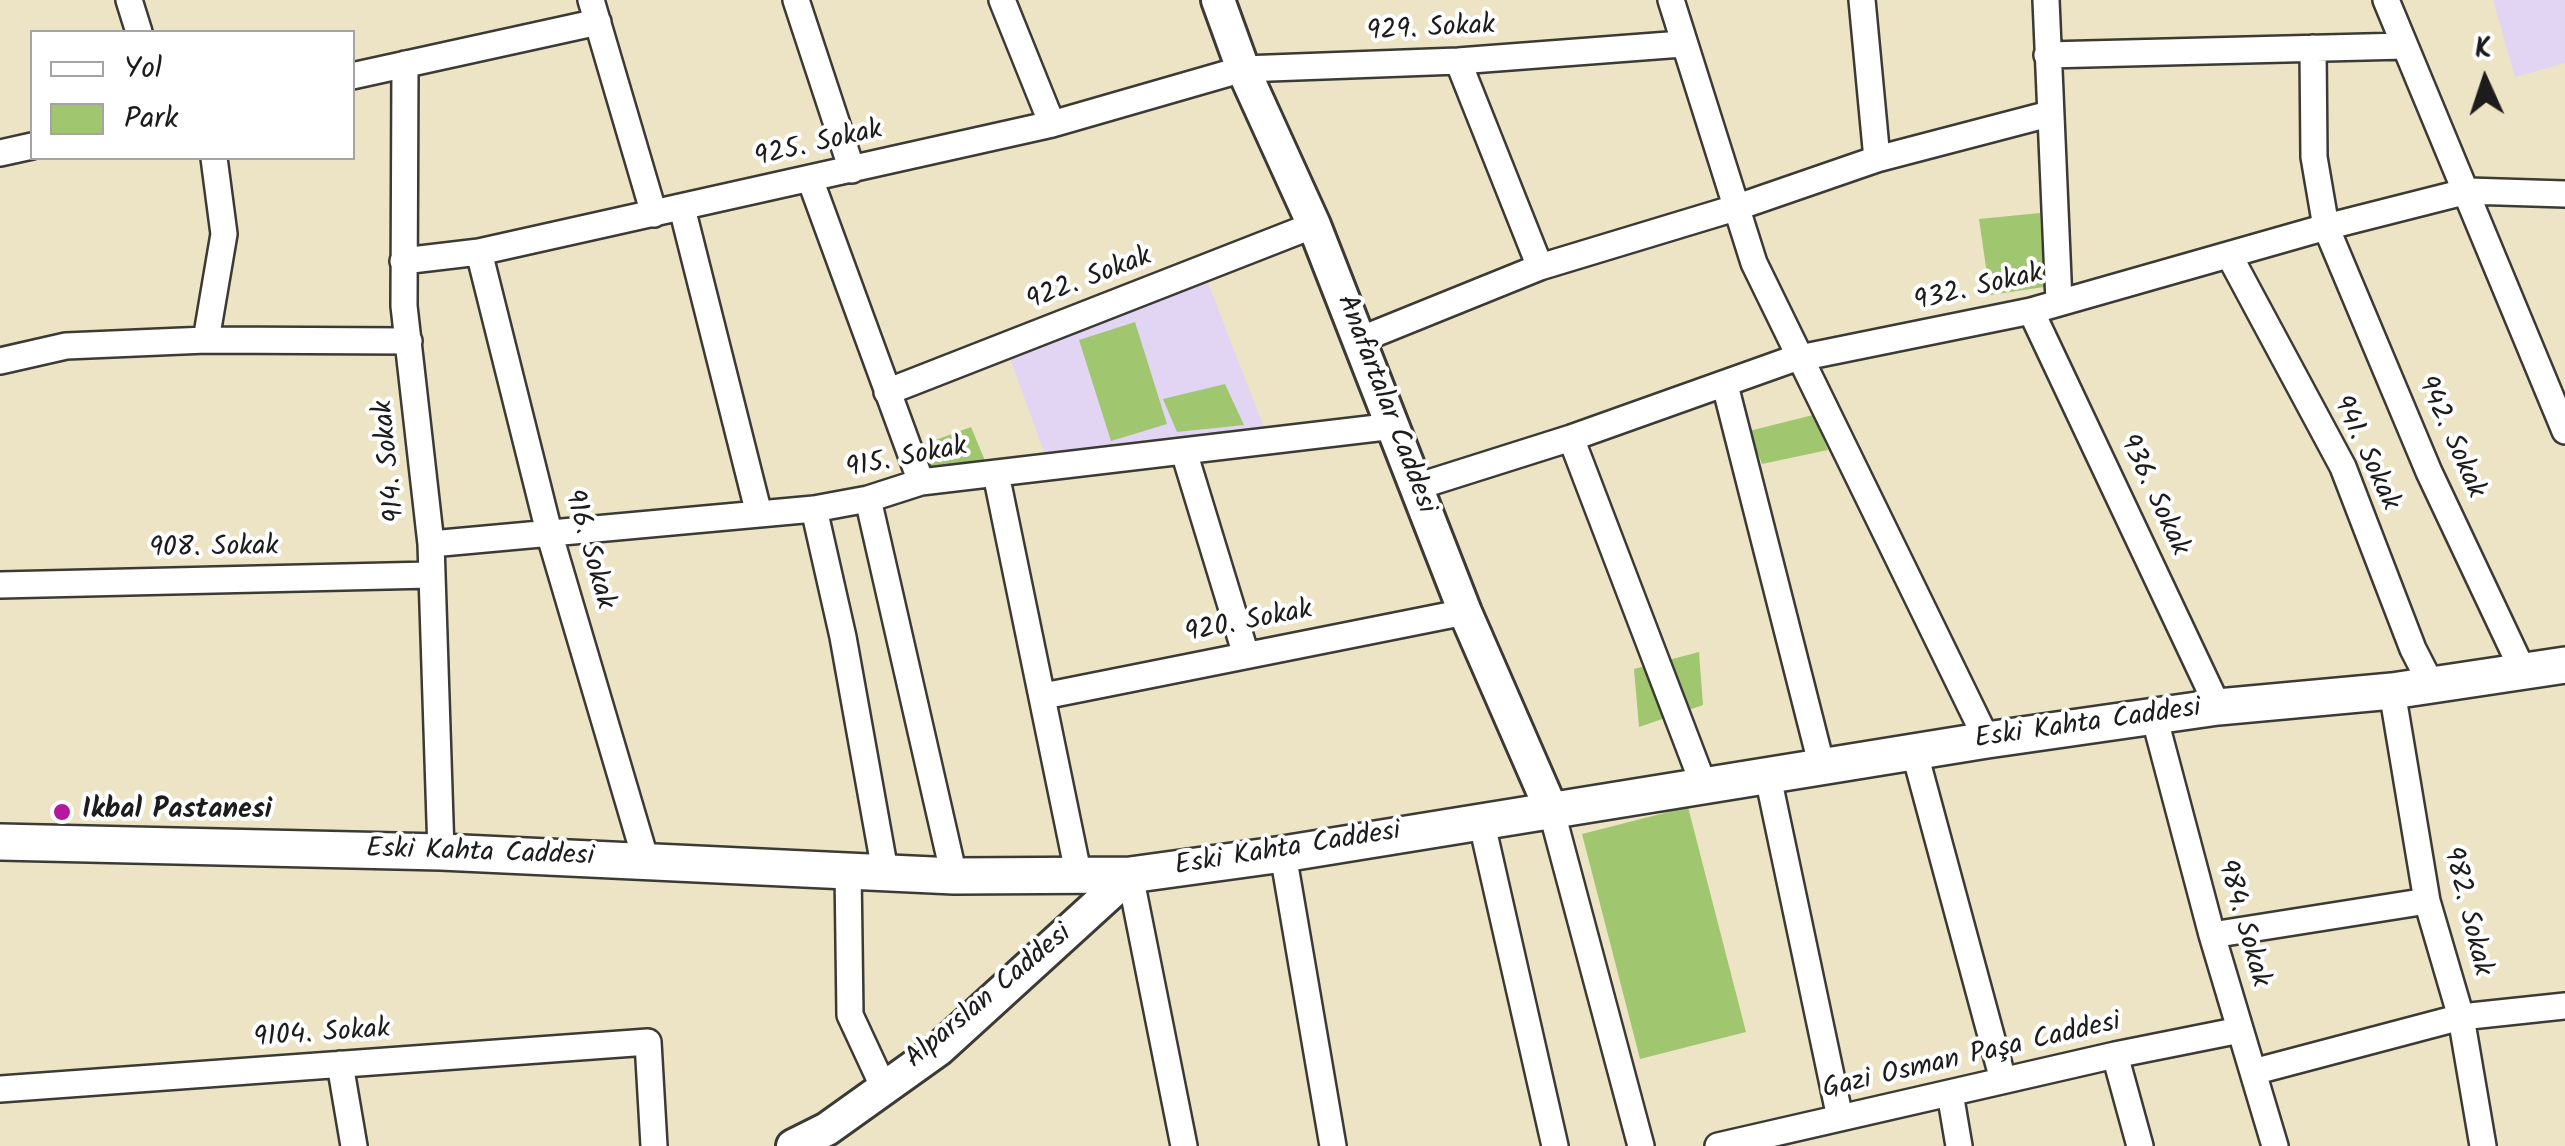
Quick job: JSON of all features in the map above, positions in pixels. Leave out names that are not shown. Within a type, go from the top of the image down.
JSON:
[{"type":"main road","name":"Eski Kahta Caddesi","points":[[0,842],[441,852],[954,876],[1130,874],[1283,854],[1987,740],[2565,665]]},
{"type":"street","points":[[130,0],[138,30]]},
{"type":"street","points":[[796,0],[852,170]]},
{"type":"street","points":[[1002,0],[1052,124]]},
{"type":"street","name":"Anafartalar Caddesi","points":[[1218,0],[1243,69],[1314,225],[1465,612],[1551,809]]},
{"type":"street","points":[[1671,0],[1754,263],[1987,740]]},
{"type":"street","points":[[1862,0],[1878,159]]},
{"type":"street","points":[[2046,0],[2059,302]]},
{"type":"street","points":[[2386,0],[2565,431]]},
{"type":"street","points":[[355,75],[595,11],[654,214]]},
{"type":"street","name":"929. Sokak","points":[[1243,69],[1458,61],[1682,44]]},
{"type":"street","points":[[2048,55],[2405,46]]},
{"type":"street","name":"942. Sokak","points":[[2313,48],[2315,168],[2326,227],[2430,472],[2523,671]]},
{"type":"street","points":[[1458,61],[1540,267]]},
{"type":"street","name":"914. Sokak","points":[[405,64],[403,261],[431,544],[441,852]]},
{"type":"street","name":"925. Sokak","points":[[403,261],[478,252],[852,170],[1052,124],[1243,69]]},
{"type":"street","points":[[1357,341],[1540,267],[1735,208],[1878,159],[2049,114]]},
{"type":"street","points":[[0,153],[30,146]]},
{"type":"street","points":[[206,340],[224,234],[214,160]]},
{"type":"street","points":[[810,179],[921,482]]},
{"type":"street","name":"932. Sokak","points":[[1416,487],[1572,438],[1790,360],[2030,311],[2326,227],[2468,192],[2565,194]]},
{"type":"street","points":[[682,208],[759,514]]},
{"type":"street","name":"922. Sokak","points":[[887,392],[1314,225]]},
{"type":"street","name":"916. Sokak","points":[[478,252],[550,536],[646,861]]},
{"type":"street","name":"941. Sokak","points":[[2229,255],[2342,466],[2430,684]]},
{"type":"street","name":"936. Sokak","points":[[2030,311],[2218,708]]},
{"type":"street","points":[[0,361],[66,346],[206,340],[409,341]]},
{"type":"street","points":[[1725,385],[1822,767]]},
{"type":"street","name":"915. Sokak","points":[[431,544],[814,509],[921,482],[1394,426]]},
{"type":"street","points":[[1572,438],[1704,786]]},
{"type":"street","points":[[1184,452],[1246,655]]},
{"type":"street","points":[[996,474],[1079,876]]},
{"type":"street","points":[[868,498],[954,876]]},
{"type":"street","points":[[814,509],[843,637],[885,872]]},
{"type":"street","name":"908. Sokak","points":[[0,584],[430,574]]},
{"type":"street","name":"920. Sokak","points":[[1044,696],[1465,612]]},
{"type":"street","name":"982. Sokak","points":[[2392,690],[2427,901],[2461,1017],[2483,1146]]},
{"type":"street","name":"984. Sokak","points":[[2154,716],[2212,935],[2276,1146]]},
{"type":"street","points":[[1916,754],[2003,1080]]},
{"type":"street","points":[[1768,777],[1840,1118]]},
{"type":"street","points":[[1551,809],[1641,1146]]},
{"type":"street","points":[[1482,820],[1555,1146]]},
{"type":"street","points":[[1283,854],[1333,1146]]},
{"type":"street","points":[[848,870],[850,1015],[883,1086]]},
{"type":"street","points":[[1130,874],[1184,1146]]},
{"type":"street","name":"Alparslan Caddesi","points":[[793,1146],[827,1128],[939,1048],[1130,874]]},
{"type":"street","points":[[2212,935],[2427,901]]},
{"type":"street","points":[[2253,1072],[2461,1017],[2565,1006]]},
{"type":"street","name":"Gazi Osman Paşa Caddesi","points":[[1718,1146],[1812,1136],[1840,1118],[2240,1030]]},
{"type":"street","name":"9104. Sokak","points":[[0,1089],[648,1042],[654,1146]]},
{"type":"street","points":[[2115,1055],[2140,1146]]},
{"type":"street","points":[[340,1064],[354,1146]]},
{"type":"street","points":[[1950,1093],[1959,1146]]},
{"type":"shaded area","points":[[2493,0],[2565,0],[2565,63],[2515,77]]},
{"type":"shaded area","points":[[1206,278],[1265,430],[1045,454],[1009,356]]},
{"type":"green space","points":[[2040,213],[2044,287],[1990,295],[1979,219]]},
{"type":"green space","points":[[1135,322],[1167,424],[1111,441],[1079,340]]},
{"type":"green space","points":[[1225,384],[1244,425],[1177,432],[1163,399]]},
{"type":"green space","points":[[1813,415],[1828,450],[1762,464],[1749,431]]},
{"type":"green space","points":[[971,427],[986,463],[929,470],[919,446]]},
{"type":"green space","points":[[1699,652],[1703,705],[1639,727],[1634,669]]},
{"type":"green space","points":[[1688,807],[1746,1032],[1640,1059],[1582,834]]},
{"type":"place","name":"Ikbal Pastanesi","points":[[62,812]]}]
